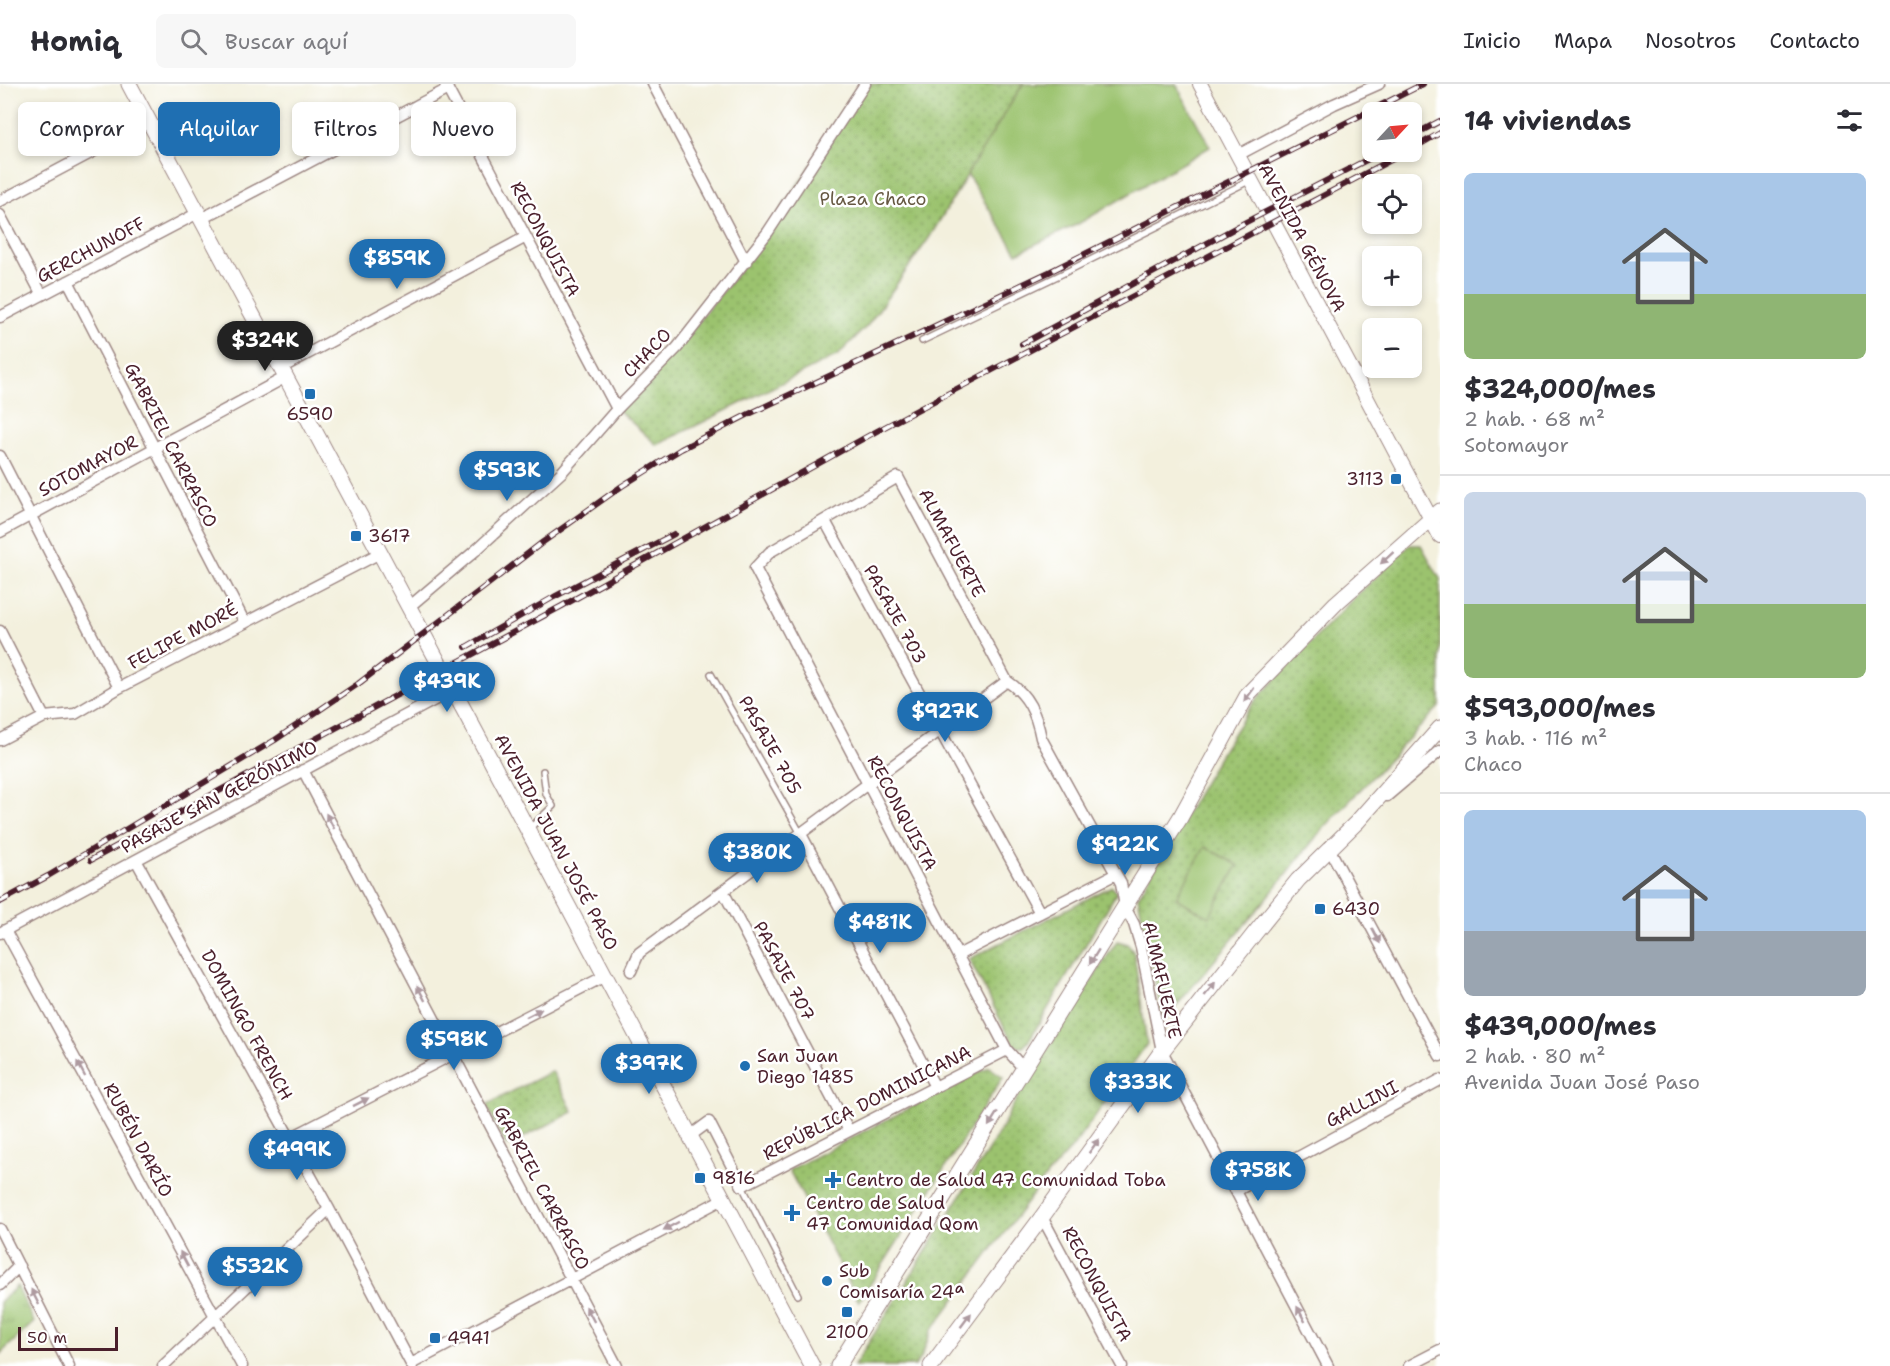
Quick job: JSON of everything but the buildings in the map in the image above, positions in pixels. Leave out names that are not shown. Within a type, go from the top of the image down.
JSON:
[{"type":"main road","name":"AVENIDA JUAN JOSÉ PASO","points":[[129,84],[812,1366]]},
{"type":"main road","points":[[838,1366],[1180,818],[1248,694],[1336,603],[1435,515]]},
{"type":"main road","points":[[931,1366],[1162,1050],[1291,889],[1329,848],[1358,822],[1440,728]]},
{"type":"street","points":[[653,84],[746,262]]},
{"type":"street","name":"CHACO","points":[[409,607],[562,472],[617,409],[677,348],[768,232],[865,84]]},
{"type":"street","name":"AVENIDA GÉNOVA","points":[[1200,84],[1435,515],[1440,536]]},
{"type":"street","points":[[1238,155],[1334,104],[1379,84]]},
{"type":"street","name":"GERCHUNOFF","points":[[0,317],[446,87]]},
{"type":"street","name":"RECONQUISTA","points":[[446,87],[617,409]]},
{"type":"street","points":[[0,201],[149,122]]},
{"type":"street","points":[[0,215],[42,295]]},
{"type":"street","name":"SOTOMAYOR","points":[[0,532],[154,449],[526,237]]},
{"type":"street","name":"GABRIEL CARRASCO","points":[[68,281],[245,623]]},
{"type":"street","points":[[0,456],[119,688]]},
{"type":"street","name":"ALMAFUERTE","points":[[825,521],[898,477],[1007,681],[1019,689],[1031,704],[1041,738],[1116,874],[1124,892],[1125,908],[1134,924],[1141,947],[1162,1050],[1328,1366]]},
{"type":"street","name":"RECONQUISTA","points":[[825,521],[770,552],[755,568],[1007,1050],[1024,1069]]},
{"type":"street","name":"PASAJE 703","points":[[825,521],[1040,913]]},
{"type":"street","name":"FELIPE MORÉ","points":[[0,740],[44,717],[75,714],[119,688],[380,553]]},
{"type":"street","points":[[0,631],[44,717]]},
{"type":"street","points":[[631,971],[639,953],[1007,681]]},
{"type":"street","name":"PASAJE SAN GERÓNIMO","points":[[3,932],[453,690]]},
{"type":"street","points":[[1358,822],[1440,751]]},
{"type":"street","name":"GABRIEL CARRASCO","points":[[303,770],[618,1366]]},
{"type":"street","name":"PASAJE 705","points":[[801,834],[935,1087]]},
{"type":"street","points":[[1329,848],[1440,1056]]},
{"type":"street","name":"DOMINGO FRENCH","points":[[136,860],[329,1209],[411,1365]]},
{"type":"street","points":[[958,955],[1116,874]]},
{"type":"street","name":"PASAJE 707","points":[[723,891],[849,1131]]},
{"type":"street","name":"RUBÉN DARÍO","points":[[3,932],[242,1366]]},
{"type":"street","points":[[290,1138],[605,976]]},
{"type":"street","name":"REPÚBLICA DOMINICANA","points":[[742,1186],[1007,1050]]},
{"type":"street","name":"GALLINI","points":[[1236,1191],[1440,1080]]},
{"type":"street","points":[[690,1136],[709,1122],[742,1186]]},
{"type":"street","points":[[411,1365],[723,1198]]},
{"type":"street","points":[[163,1366],[329,1209]]},
{"type":"street","name":"RECONQUISTA","points":[[1042,1217],[1122,1366]]},
{"type":"street","points":[[0,1229],[69,1366]]},
{"type":"street","points":[[0,1285],[20,1266]]},
{"type":"street","points":[[1409,1366],[1440,1350]]},
{"type":"lane","points":[[922,341],[1251,180]]},
{"type":"lane","name":"PASAJE 705","points":[[711,674],[801,834]]},
{"type":"lane","points":[[528,830],[553,806],[546,794],[543,771]]},
{"type":"lane","points":[[742,1186],[798,1295]]},
{"type":"green space","name":"Plaza Chaco","points":[[865,84],[1023,84],[929,238],[868,325],[838,355],[657,445],[617,409],[677,348],[746,262]]},
{"type":"green space","points":[[1023,84],[1176,84],[1210,147],[1078,224],[1017,253],[967,174]]},
{"type":"green space","points":[[1410,545],[1421,545],[1440,579],[1440,706],[1321,831],[1166,1018],[1161,1010],[1138,897],[1224,748],[1253,703],[1352,600]]},
{"type":"green space","points":[[1205,847],[1238,865],[1209,917],[1176,898]]},
{"type":"green space","points":[[1112,886],[1117,892],[1028,1042],[1023,1047],[1013,1044],[969,959]]},
{"type":"green space","points":[[1117,941],[1128,944],[1134,953],[1147,1044],[1072,1148],[1048,1174],[931,1331],[921,1358],[915,1366],[854,1366],[1000,1131],[1020,1092]]},
{"type":"green space","points":[[989,1067],[1003,1077],[859,1302],[789,1170]]},
{"type":"green space","points":[[552,1071],[573,1112],[507,1146],[486,1105]]},
{"type":"green space","points":[[17,1286],[34,1322],[0,1354],[0,1302]]},
{"type":"railway","points":[[0,902],[48,876],[275,740],[358,684],[543,542],[622,486],[681,449],[749,414],[1049,272],[1423,84]]},
{"type":"railway","points":[[1422,131],[1440,121]]},
{"type":"railway","points":[[1422,143],[1440,133]]},
{"type":"railway","points":[[1022,344],[1246,222],[1363,162]]},
{"type":"railway","points":[[91,860],[562,606],[877,431],[1387,162]]},
{"type":"railway","points":[[466,647],[554,597],[674,534]]},
{"type":"place","name":"6590","points":[[310,394]]},
{"type":"place","name":"3113","points":[[1396,479]]},
{"type":"place","name":"3617","points":[[356,536]]},
{"type":"place","name":"6430","points":[[1320,909]]},
{"type":"place","name":"San Juan Diego 1485","points":[[745,1066]]},
{"type":"place","name":"9816","points":[[700,1178]]},
{"type":"place","name":"Centro de Salud 47 Comunidad Toba","points":[[833,1180]]},
{"type":"place","name":"Centro de Salud 47 Comunidad Qom","points":[[792,1213]]},
{"type":"place","name":"Sub Comisaría 24ª","points":[[827,1281]]},
{"type":"place","name":"2100","points":[[847,1312]]},
{"type":"place","name":"4941","points":[[435,1338]]}]
